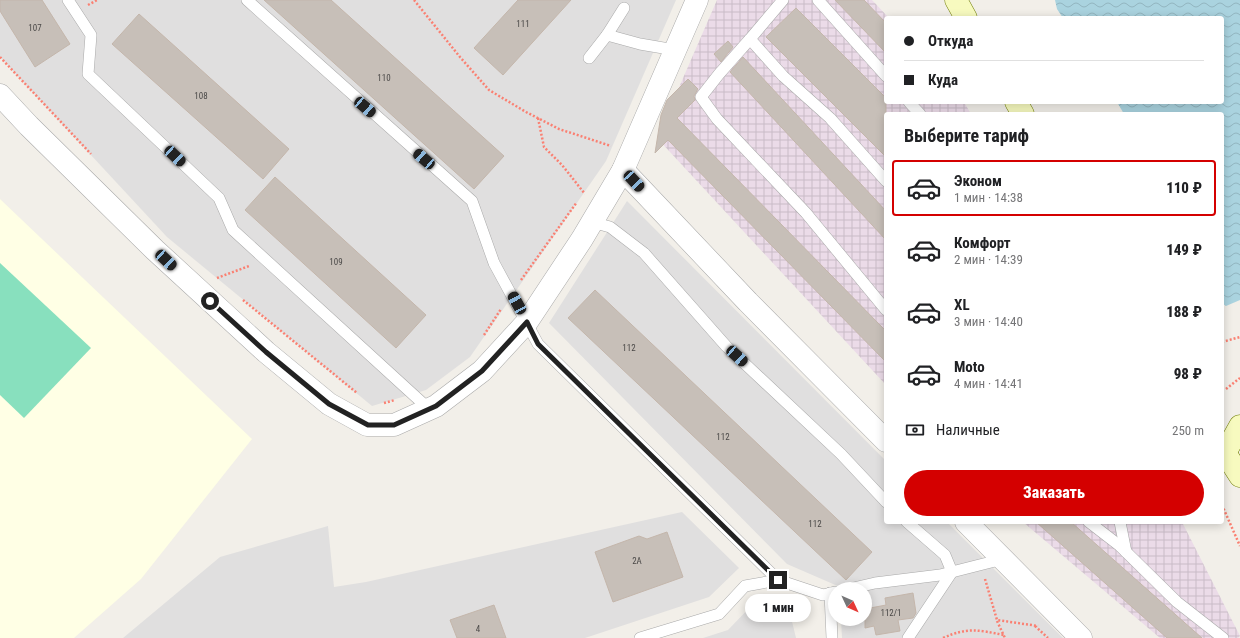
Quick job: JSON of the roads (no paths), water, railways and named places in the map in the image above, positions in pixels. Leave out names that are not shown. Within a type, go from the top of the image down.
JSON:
[{"type":"main road","points":[[956,0],[965,16]]},
{"type":"main road","points":[[1224,449],[1240,426]]},
{"type":"main road","points":[[1224,452],[1240,476]]},
{"type":"street","points":[[0,95],[29,126],[154,250],[266,352],[329,404],[368,425],[394,425],[436,406],[482,371],[527,322],[596,215],[616,162],[675,50],[697,0]]},
{"type":"street","points":[[616,162],[748,302],[884,439]]},
{"type":"street","points":[[968,524],[1081,638]]},
{"type":"lane","points":[[68,0],[91,35],[88,74],[219,198],[233,230],[429,409]]},
{"type":"lane","points":[[247,0],[472,201],[494,263],[512,293],[538,344],[778,580],[823,595],[828,594]]},
{"type":"lane","points":[[783,0],[701,97],[717,119],[806,213],[884,308]]},
{"type":"lane","points":[[818,0],[884,74]]},
{"type":"lane","points":[[589,58],[607,35],[624,8]]},
{"type":"lane","points":[[607,35],[640,44],[675,50]]},
{"type":"lane","points":[[750,39],[783,76],[830,118],[884,178]]},
{"type":"lane","points":[[911,104],[918,112]]},
{"type":"lane","points":[[596,215],[644,253],[726,346],[841,454],[884,500]]},
{"type":"lane","points":[[909,524],[945,555],[952,572]]},
{"type":"lane","points":[[1091,524],[1126,552],[1177,602],[1222,638]]},
{"type":"lane","points":[[1120,524],[1126,552]]},
{"type":"lane","points":[[872,583],[940,575],[1003,559]]},
{"type":"lane","points":[[908,638],[952,572]]},
{"type":"lane","points":[[640,638],[719,614],[745,586],[778,580]]},
{"type":"lane","points":[[832,626],[832,638]]},
{"type":"water","points":[[1055,0],[1240,0],[1240,300],[1226,306],[1224,304],[1224,112],[1123,112],[1118,104],[1224,104],[1224,16],[1062,16],[1057,9]]}]
